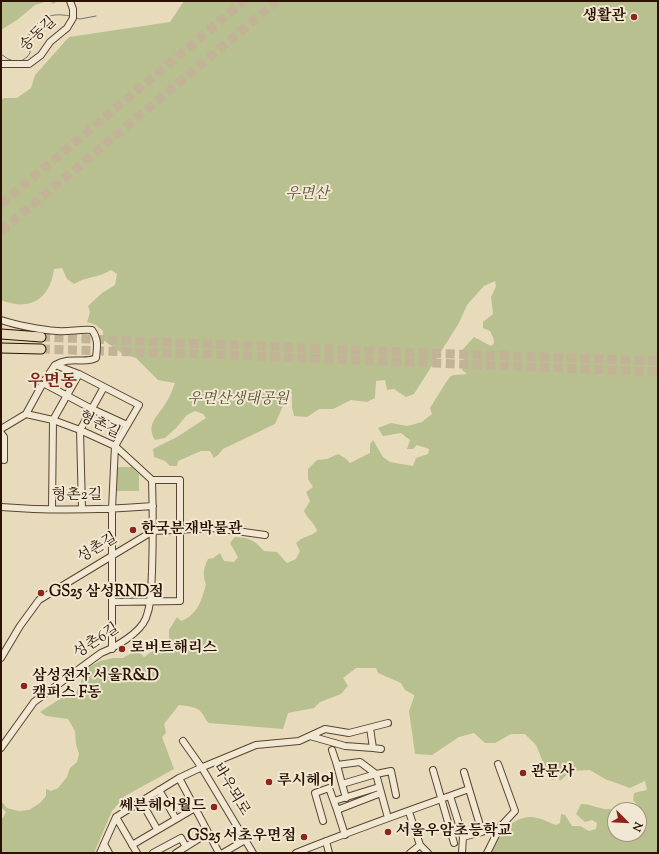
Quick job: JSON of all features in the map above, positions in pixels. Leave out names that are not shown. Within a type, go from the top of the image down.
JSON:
[{"type":"highway","points":[[1,334],[41,337]]},
{"type":"highway","points":[[1,348],[41,350]]},
{"type":"street","name":"송동길","points":[[1,64],[29,64],[42,55],[50,42],[68,28],[73,18],[74,9],[70,1]]},
{"type":"street","points":[[1,320],[59,332],[82,329],[92,330],[97,337],[96,358],[92,361],[62,361],[55,365],[26,414],[1,429]]},
{"type":"street","points":[[55,365],[79,374],[139,405],[115,446],[112,509],[112,649]]},
{"type":"street","points":[[52,509],[52,420],[79,374]]},
{"type":"street","points":[[43,383],[92,409],[127,425]]},
{"type":"street","points":[[82,509],[80,430],[104,387]]},
{"type":"street","name":"형촌길","points":[[26,414],[52,420],[80,430],[115,446],[152,480]]},
{"type":"street","points":[[1,433],[4,437],[4,460]]},
{"type":"street","points":[[112,602],[180,601],[180,480],[152,480],[153,531]]},
{"type":"street","name":"형촌2길","points":[[1,507],[112,509],[153,506]]},
{"type":"street","name":"성촌길","points":[[1,658],[20,626],[39,600],[153,531],[215,528],[266,535]]},
{"type":"street","name":"성촌6길","points":[[1,748],[34,702],[101,653],[112,649],[136,632],[146,619],[150,602],[153,531]]},
{"type":"street","points":[[100,853],[116,817],[141,800],[179,778],[256,745],[299,741],[325,729],[349,733],[388,723]]},
{"type":"street","points":[[370,728],[373,748]]},
{"type":"street","points":[[310,736],[345,746],[381,749]]},
{"type":"street","name":"바우뫼로","points":[[183,741],[202,768],[253,853]]},
{"type":"street","points":[[332,750],[346,798]]},
{"type":"street","points":[[337,765],[360,762],[376,774],[388,818]]},
{"type":"street","points":[[487,853],[500,827],[515,811],[498,764]]},
{"type":"street","points":[[342,784],[391,770],[396,795]]},
{"type":"street","points":[[433,770],[454,843]]},
{"type":"street","points":[[463,837],[482,832],[464,772]]},
{"type":"street","points":[[179,778],[219,853]]},
{"type":"street","points":[[323,821],[315,793],[329,788],[345,835]]},
{"type":"street","points":[[296,853],[469,789]]},
{"type":"street","points":[[159,790],[176,819]]},
{"type":"street","points":[[334,802],[380,790]]},
{"type":"street","points":[[337,810],[380,790]]},
{"type":"street","points":[[450,796],[463,837],[462,853]]},
{"type":"street","points":[[141,800],[158,829]]},
{"type":"street","points":[[132,844],[195,808]]},
{"type":"street","points":[[409,812],[420,845],[428,853]]},
{"type":"street","points":[[116,817],[137,853]]},
{"type":"street","points":[[176,853],[208,832]]},
{"type":"street","points":[[153,853],[181,838],[186,847]]},
{"type":"street","points":[[224,853],[245,840]]},
{"type":"street","points":[[326,841],[329,853]]},
{"type":"street","points":[[104,844],[109,853]]},
{"type":"street","points":[[410,853],[420,845]]},
{"type":"green space","points":[[1,1],[48,1],[35,5],[17,20],[1,30]]},
{"type":"green space","points":[[48,1],[57,1],[54,4]]},
{"type":"green space","name":"우면산","points":[[184,1],[658,1],[658,853],[491,853],[500,835],[505,829],[522,818],[535,817],[556,825],[560,823],[561,814],[565,815],[572,826],[580,826],[589,831],[596,829],[597,823],[592,820],[585,822],[576,814],[581,804],[607,809],[607,842],[647,842],[647,802],[635,802],[633,800],[634,793],[647,790],[645,781],[630,788],[605,779],[590,770],[571,771],[560,781],[558,778],[552,780],[536,745],[525,734],[511,734],[495,743],[485,743],[474,733],[459,737],[432,755],[415,754],[409,711],[414,695],[405,690],[401,683],[378,673],[376,668],[356,668],[343,678],[348,686],[341,694],[320,702],[314,708],[288,713],[283,729],[209,723],[199,710],[179,705],[164,724],[166,733],[162,737],[174,769],[125,796],[112,811],[94,853],[1,853],[1,818],[3,818],[6,812],[1,807],[1,801],[7,808],[19,811],[29,810],[40,803],[46,796],[46,789],[51,791],[58,788],[67,777],[70,768],[77,762],[79,754],[76,744],[75,731],[68,719],[46,716],[40,712],[64,696],[76,693],[87,668],[100,661],[113,658],[123,658],[133,652],[140,653],[144,657],[162,645],[167,644],[169,640],[169,630],[177,617],[181,621],[187,618],[192,615],[198,606],[206,584],[204,571],[208,559],[213,558],[220,553],[224,561],[234,562],[238,557],[230,543],[235,537],[251,540],[264,551],[277,552],[287,563],[296,559],[300,551],[296,543],[317,531],[304,511],[310,501],[306,492],[313,487],[308,479],[308,469],[317,460],[327,459],[338,454],[350,463],[370,453],[370,444],[373,440],[383,457],[390,462],[413,466],[416,458],[428,454],[429,449],[417,445],[413,449],[407,449],[410,440],[401,433],[383,436],[378,428],[391,423],[407,426],[422,422],[432,414],[430,408],[449,378],[454,375],[467,374],[462,370],[464,358],[463,349],[474,337],[491,346],[494,343],[490,331],[483,328],[483,322],[493,314],[491,297],[496,286],[495,281],[484,286],[467,305],[459,323],[414,394],[406,397],[394,389],[387,390],[385,380],[376,381],[375,398],[367,402],[351,400],[333,409],[319,409],[307,417],[294,416],[292,394],[286,388],[280,395],[283,406],[275,424],[223,449],[214,458],[210,451],[201,451],[178,461],[177,466],[170,466],[165,461],[154,457],[153,449],[177,437],[206,418],[203,414],[195,411],[187,415],[165,438],[155,440],[151,430],[153,422],[167,401],[175,383],[158,380],[136,358],[123,354],[103,340],[103,331],[96,325],[87,322],[90,312],[88,306],[102,293],[115,285],[117,274],[111,270],[74,284],[67,279],[62,268],[54,269],[48,288],[37,300],[21,304],[1,300],[1,100],[4,98],[17,98],[31,88],[35,75],[69,37],[170,22]]},
{"type":"green space","points":[[116,467],[132,467],[139,474],[139,491],[115,491]]},
{"type":"waterway","points":[[1,54],[8,59],[21,61],[30,53],[29,32],[38,23],[51,16],[70,16]]},
{"type":"waterway","points":[[76,18],[80,19],[96,16]]},
{"type":"tunnel","points":[[1,204],[244,1]]},
{"type":"tunnel","points":[[1,231],[277,1]]},
{"type":"tunnel","points":[[41,337],[658,361]]},
{"type":"tunnel","points":[[41,349],[658,372]]},
{"type":"place","name":"생활관","points":[[634,17]]},
{"type":"place","name":"한국분재박물관","points":[[133,530]]},
{"type":"place","name":"GS25 삼성RND점","points":[[41,593]]},
{"type":"place","name":"로버트해리스","points":[[122,649]]},
{"type":"place","name":"삼성전자 서울R&D 캠퍼스 F동","points":[[24,686]]},
{"type":"place","name":"관문사","points":[[523,773]]},
{"type":"place","name":"루시헤어","points":[[269,782]]},
{"type":"place","name":"쎄븐헤어월드","points":[[214,807]]},
{"type":"place","name":"서울우암초등학교","points":[[388,832]]},
{"type":"place","name":"GS25 서초우면점","points":[[304,837]]},
{"type":"district","name":"우면동","points":[[52,383]]},
{"type":"park label","name":"우면산생태공원","points":[[238,400]]}]
